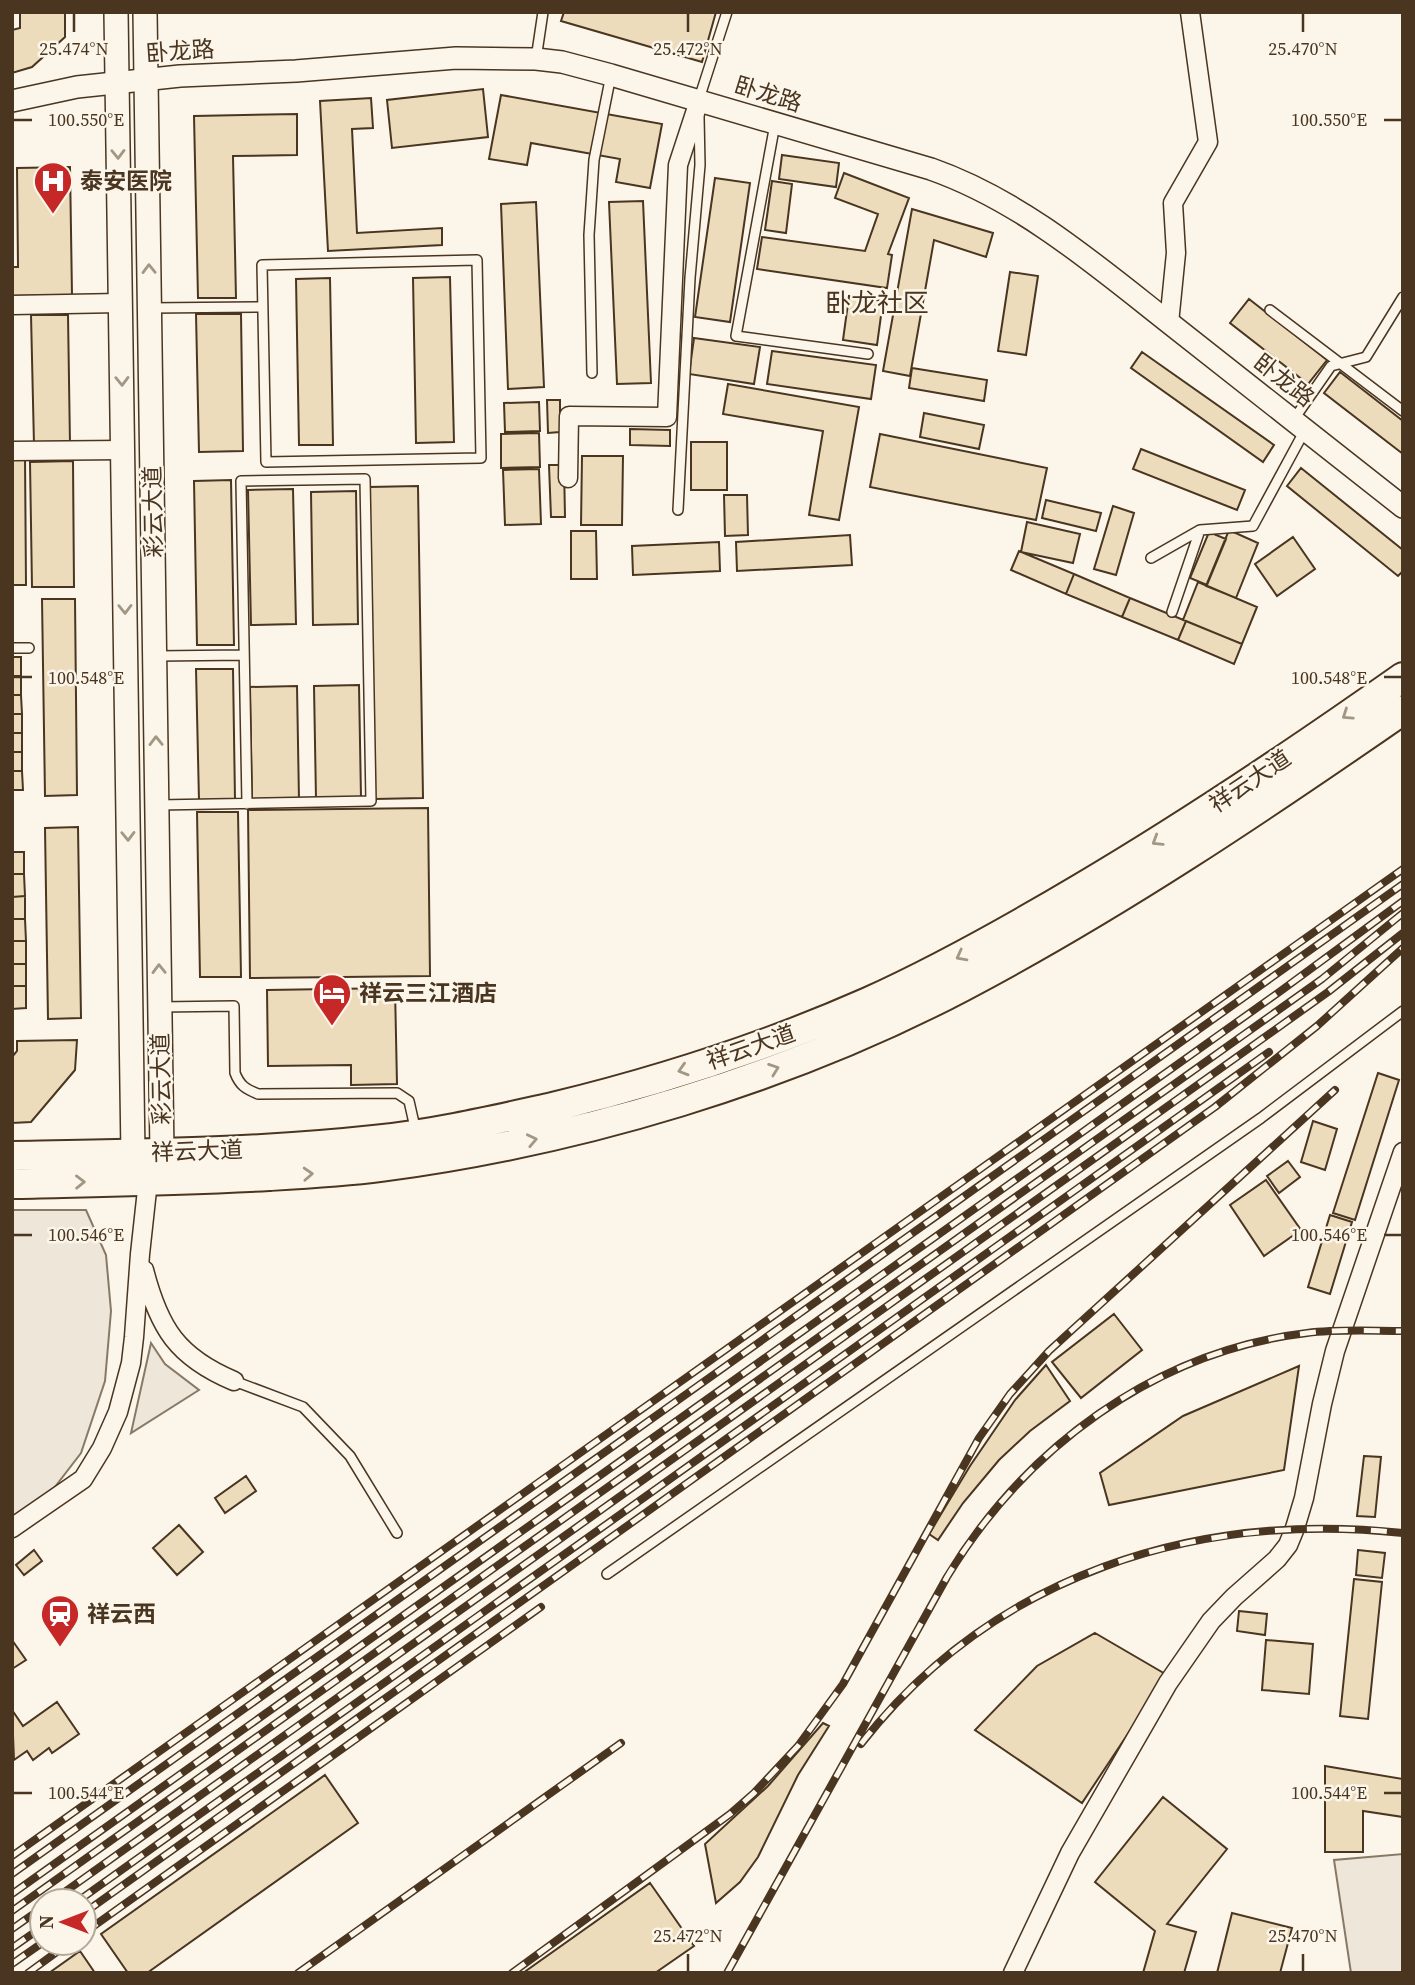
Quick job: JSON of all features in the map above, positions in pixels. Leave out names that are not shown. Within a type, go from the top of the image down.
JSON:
[{"type":"highway","name":"祥云大道","points":[[12,1156],[133,1154],[331,1144],[417,1134],[526,1113],[620,1089],[752,1048],[872,1000],[1025,921],[1118,866],[1253,779],[1403,677]]},
{"type":"highway","name":"祥云大道","points":[[12,1184],[333,1172],[446,1157],[545,1137],[628,1116],[716,1089],[806,1057],[895,1020],[1039,945],[1194,852],[1403,710]]},
{"type":"main road","name":"彩云大道","points":[[116,12],[133,1154],[148,1181]]},
{"type":"main road","name":"彩云大道","points":[[145,12],[162,1152],[148,1181]]},
{"type":"street","points":[[1169,323],[1176,253],[1173,203],[1208,142],[1190,12]]},
{"type":"street","name":"卧龙路","points":[[12,101],[77,87],[146,79],[296,71],[456,58],[536,59],[562,62],[611,75],[931,169],[993,195],[1031,219],[1169,323],[1403,507]]},
{"type":"street","points":[[568,478],[569,416],[667,417],[678,165],[699,101]]},
{"type":"street","points":[[12,305],[121,303]]},
{"type":"street","points":[[12,451],[123,450]]},
{"type":"street","points":[[1013,1973],[1070,1853],[1168,1683],[1212,1621],[1234,1597],[1267,1569],[1288,1545],[1304,1498],[1335,1351],[1403,1152]]},
{"type":"street","points":[[12,1528],[83,1479],[110,1432],[131,1363],[139,1254],[148,1181]]},
{"type":"street","points":[[139,1254],[158,1311],[179,1348],[202,1366],[234,1381]]},
{"type":"lane","points":[[536,59],[543,12]]},
{"type":"lane","points":[[678,510],[690,278],[700,165],[699,101],[727,12]]},
{"type":"lane","points":[[592,373],[590,223],[594,160],[611,75]]},
{"type":"lane","points":[[775,124],[736,336],[868,354]]},
{"type":"lane","points":[[478,260],[481,458],[266,462],[263,307],[262,265],[478,260]]},
{"type":"lane","points":[[1151,558],[1200,530],[1253,526],[1299,426],[1331,366],[1366,357],[1403,296]]},
{"type":"lane","points":[[150,308],[263,307]]},
{"type":"lane","points":[[1270,310],[1403,411]]},
{"type":"lane","points":[[157,805],[247,804],[371,801],[365,479],[241,481],[247,804]]},
{"type":"lane","points":[[1172,612],[1200,530]]},
{"type":"lane","points":[[12,648],[29,648]]},
{"type":"lane","points":[[155,656],[244,655]]},
{"type":"lane","points":[[160,1007],[234,1006],[235,1073],[239,1083],[245,1088],[258,1094],[397,1093],[409,1101],[413,1109],[417,1134]]},
{"type":"lane","points":[[607,1574],[1250,1126],[1403,1011]]},
{"type":"lane","points":[[234,1381],[303,1407],[350,1456],[397,1533]]},
{"type":"shaded area","points":[[12,1210],[86,1210],[106,1255],[111,1311],[105,1381],[81,1453],[51,1492],[12,1520]]},
{"type":"shaded area","points":[[151,1343],[165,1364],[199,1390],[131,1433]]},
{"type":"shaded area","points":[[1403,1854],[1403,1973],[1351,1973],[1334,1860]]},
{"type":"building","points":[[20,12],[65,12],[65,37],[32,67],[12,73],[12,30],[20,28]]},
{"type":"building","points":[[564,12],[716,12],[702,62],[561,21]]},
{"type":"building","points":[[483,89],[488,137],[392,148],[387,100]]},
{"type":"building","points":[[501,95],[662,124],[650,188],[616,182],[620,159],[531,143],[527,165],[489,159]]},
{"type":"building","points":[[371,98],[373,128],[352,129],[357,233],[442,228],[442,245],[328,251],[320,101]]},
{"type":"building","points":[[297,114],[297,155],[233,156],[236,298],[198,298],[194,116]]},
{"type":"building","points":[[782,155],[839,163],[836,187],[779,179]]},
{"type":"building","points":[[70,167],[72,295],[12,296],[12,267],[18,267],[17,168]]},
{"type":"building","points":[[844,173],[909,198],[888,254],[892,255],[887,288],[757,269],[762,237],[865,251],[878,214],[835,198]]},
{"type":"building","points":[[715,178],[750,183],[730,322],[695,317]]},
{"type":"building","points":[[772,181],[792,184],[786,233],[765,230]]},
{"type":"building","points":[[643,201],[651,383],[617,384],[609,202]]},
{"type":"building","points":[[536,202],[544,387],[508,389],[501,204]]},
{"type":"building","points":[[912,209],[993,233],[986,257],[934,240],[910,376],[883,371]]},
{"type":"building","points":[[1010,272],[1038,276],[1026,355],[998,351]]},
{"type":"building","points":[[450,277],[454,442],[416,443],[413,278]]},
{"type":"building","points":[[330,278],[333,445],[299,445],[296,279]]},
{"type":"building","points":[[849,296],[883,301],[877,345],[843,340]]},
{"type":"building","points":[[1249,299],[1327,360],[1308,384],[1230,323]]},
{"type":"building","points":[[196,314],[241,314],[243,451],[199,452]]},
{"type":"building","points":[[31,315],[68,315],[70,444],[34,445]]},
{"type":"building","points":[[694,338],[760,347],[754,384],[689,374]]},
{"type":"building","points":[[772,351],[876,365],[871,399],[767,384]]},
{"type":"building","points":[[1142,352],[1274,445],[1263,462],[1131,368]]},
{"type":"building","points":[[912,368],[987,380],[984,401],[909,388]]},
{"type":"building","points":[[1340,372],[1403,421],[1403,454],[1324,393]]},
{"type":"building","points":[[728,384],[859,407],[839,520],[809,515],[823,431],[723,414]]},
{"type":"building","points":[[547,400],[560,400],[560,432],[548,433]]},
{"type":"building","points":[[539,402],[540,431],[505,432],[504,403]]},
{"type":"building","points":[[924,413],[984,425],[979,449],[920,437]]},
{"type":"building","points":[[630,429],[670,430],[670,446],[630,445]]},
{"type":"building","points":[[539,433],[540,467],[501,468],[501,434]]},
{"type":"building","points":[[880,434],[1047,468],[1036,520],[870,487]]},
{"type":"building","points":[[691,442],[727,442],[727,490],[691,490]]},
{"type":"building","points":[[1141,449],[1245,490],[1237,510],[1133,469]]},
{"type":"building","points":[[12,456],[25,456],[26,585],[12,585]]},
{"type":"building","points":[[582,456],[623,456],[622,525],[581,525]]},
{"type":"building","points":[[73,461],[74,587],[32,587],[30,462]]},
{"type":"building","points":[[549,465],[564,465],[565,517],[551,517]]},
{"type":"building","points":[[1301,468],[1403,550],[1403,571],[1398,576],[1287,486]]},
{"type":"building","points":[[539,469],[541,524],[505,525],[503,470]]},
{"type":"building","points":[[231,480],[234,645],[197,645],[194,481]]},
{"type":"building","points":[[418,486],[423,798],[375,799],[369,487]]},
{"type":"building","points":[[293,489],[296,624],[251,625],[248,490]]},
{"type":"building","points":[[356,491],[358,624],[313,625],[311,492]]},
{"type":"building","points":[[724,495],[747,495],[748,535],[725,536]]},
{"type":"building","points":[[1046,500],[1101,513],[1096,531],[1042,518]]},
{"type":"building","points":[[1113,506],[1134,513],[1116,575],[1094,569]]},
{"type":"building","points":[[1027,522],[1080,534],[1073,563],[1021,552]]},
{"type":"building","points":[[1229,530],[1258,543],[1236,598],[1206,586]]},
{"type":"building","points":[[571,531],[596,531],[597,579],[571,579]]},
{"type":"building","points":[[1209,532],[1226,539],[1207,585],[1190,578]]},
{"type":"building","points":[[850,535],[852,565],[737,571],[736,542]]},
{"type":"building","points":[[1293,537],[1315,569],[1277,596],[1255,564]]},
{"type":"building","points":[[719,542],[720,571],[633,575],[632,546]]},
{"type":"building","points":[[1019,551],[1074,574],[1066,594],[1011,570]]},
{"type":"building","points":[[1074,574],[1130,598],[1122,617],[1066,594]]},
{"type":"building","points":[[1198,582],[1257,607],[1242,644],[1183,620]]},
{"type":"building","points":[[1130,598],[1186,621],[1178,640],[1122,617]]},
{"type":"building","points":[[42,599],[75,599],[77,795],[45,796]]},
{"type":"building","points":[[1186,621],[1242,644],[1234,664],[1178,640]]},
{"type":"building","points":[[12,657],[21,657],[21,676],[12,676]]},
{"type":"building","points":[[196,669],[233,669],[235,800],[199,801]]},
{"type":"building","points":[[12,676],[21,676],[21,695],[12,695]]},
{"type":"building","points":[[359,685],[361,798],[316,799],[314,686]]},
{"type":"building","points":[[297,686],[299,800],[252,800],[250,687]]},
{"type":"building","points":[[12,695],[21,695],[22,714],[12,714]]},
{"type":"building","points":[[12,714],[22,714],[22,733],[12,733]]},
{"type":"building","points":[[12,733],[22,733],[22,752],[12,752]]},
{"type":"building","points":[[12,752],[22,752],[22,771],[12,771]]},
{"type":"building","points":[[12,771],[22,771],[23,790],[12,790]]},
{"type":"building","points":[[428,808],[430,976],[250,978],[248,810]]},
{"type":"building","points":[[197,812],[238,812],[241,977],[200,977]]},
{"type":"building","points":[[78,827],[81,1018],[48,1019],[45,828]]},
{"type":"building","points":[[12,852],[24,852],[24,874],[12,874]]},
{"type":"building","points":[[12,874],[24,874],[25,896],[12,897]]},
{"type":"building","points":[[25,896],[25,919],[12,919],[12,897]]},
{"type":"building","points":[[12,919],[25,919],[26,941],[12,941]]},
{"type":"building","points":[[12,941],[26,941],[26,964],[12,964]]},
{"type":"building","points":[[12,964],[26,964],[26,986],[12,986]]},
{"type":"building","points":[[12,986],[26,986],[26,1008],[12,1009]]},
{"type":"building","name":"祥云三江酒店","points":[[395,988],[397,1084],[351,1085],[351,1065],[268,1066],[267,990]]},
{"type":"building","points":[[77,1040],[75,1070],[31,1122],[12,1123],[12,1057],[17,1051],[17,1041]]},
{"type":"building","points":[[1378,1073],[1399,1080],[1355,1220],[1333,1213]]},
{"type":"building","points":[[1313,1121],[1337,1129],[1325,1170],[1301,1162]]},
{"type":"building","points":[[1288,1161],[1300,1177],[1279,1193],[1267,1176]]},
{"type":"building","points":[[1266,1180],[1301,1230],[1264,1256],[1230,1205]]},
{"type":"building","points":[[1330,1215],[1352,1222],[1330,1294],[1308,1287]]},
{"type":"building","points":[[1114,1314],[1142,1350],[1081,1398],[1052,1362]]},
{"type":"building","points":[[1046,1365],[1070,1401],[1030,1431],[999,1460],[963,1503],[938,1540],[929,1534],[970,1466],[1015,1400]]},
{"type":"building","points":[[1299,1366],[1284,1470],[1109,1505],[1100,1473],[1183,1416]]},
{"type":"building","points":[[1364,1456],[1381,1457],[1375,1517],[1357,1516]]},
{"type":"building","points":[[246,1476],[256,1491],[225,1513],[215,1498]]},
{"type":"building","points":[[179,1525],[203,1552],[177,1575],[153,1548]]},
{"type":"building","points":[[34,1550],[42,1561],[24,1575],[16,1565]]},
{"type":"building","points":[[1358,1550],[1385,1553],[1382,1578],[1356,1575]]},
{"type":"building","points":[[1354,1579],[1382,1582],[1368,1719],[1340,1716]]},
{"type":"building","points":[[1239,1611],[1267,1614],[1265,1635],[1237,1631]]},
{"type":"building","points":[[1095,1633],[1167,1675],[1082,1803],[975,1730],[1037,1666]]},
{"type":"building","points":[[12,1640],[26,1660],[12,1669]]},
{"type":"building","points":[[1266,1640],[1313,1644],[1309,1694],[1262,1690]]},
{"type":"building","points":[[57,1702],[79,1734],[52,1753],[49,1748],[33,1760],[27,1751],[14,1760],[12,1710],[23,1726]]},
{"type":"building","points":[[823,1723],[829,1726],[798,1775],[758,1857],[740,1882],[716,1903],[705,1844],[768,1786]]},
{"type":"building","points":[[1325,1766],[1403,1779],[1403,1817],[1363,1811],[1363,1852],[1325,1852]]},
{"type":"building","points":[[325,1775],[358,1823],[147,1973],[128,1973],[101,1934]]},
{"type":"building","points":[[1163,1797],[1227,1849],[1167,1924],[1196,1932],[1184,1973],[1143,1973],[1155,1931],[1095,1882]]},
{"type":"building","points":[[650,1883],[694,1946],[655,1973],[523,1973]]},
{"type":"building","points":[[1232,1913],[1292,1928],[1280,1973],[1217,1973]]},
{"type":"building","points":[[72,1957],[84,1957],[95,1973],[49,1973]]},
{"type":"railway","points":[[12,1856],[1403,869]]},
{"type":"railway","points":[[12,1874],[1403,884]]},
{"type":"railway","points":[[12,1894],[1282,990],[1403,901]]},
{"type":"railway","points":[[12,1911],[1322,979],[1403,913]]},
{"type":"railway","points":[[72,1887],[1328,992],[1403,933]]},
{"type":"railway","points":[[98,1903],[1215,1107],[1317,1026],[1403,948]]},
{"type":"railway","points":[[98,1887],[1269,1052]]},
{"type":"railway","points":[[512,1973],[730,1814],[754,1793],[798,1746],[843,1684],[979,1438],[1010,1394],[1049,1351],[1335,1090]]},
{"type":"railway","points":[[727,1973],[947,1577],[979,1530],[1015,1487],[1055,1448],[1099,1413],[1147,1384],[1198,1361],[1251,1343],[1307,1333],[1403,1331]]},
{"type":"railway","points":[[861,1744],[914,1686],[972,1637],[1036,1597],[1104,1567],[1175,1546],[1249,1533],[1325,1529],[1403,1533]]},
{"type":"railway","points":[[98,1923],[541,1607]]},
{"type":"railway","points":[[298,1973],[621,1743]]},
{"type":"railway","points":[[12,1929],[28,1918]]},
{"type":"railway","points":[[12,1948],[28,1937]]},
{"type":"railway","points":[[12,1964],[28,1953]]},
{"type":"railway","points":[[28,1973],[50,1957]]},
{"type":"place","name":"泰安医院","points":[[53,215]]},
{"type":"place","name":"祥云三江酒店","points":[[332,1027]]},
{"type":"place","name":"祥云西","points":[[60,1648]]},
{"type":"district","name":"卧龙社区","points":[[877,303]]}]
